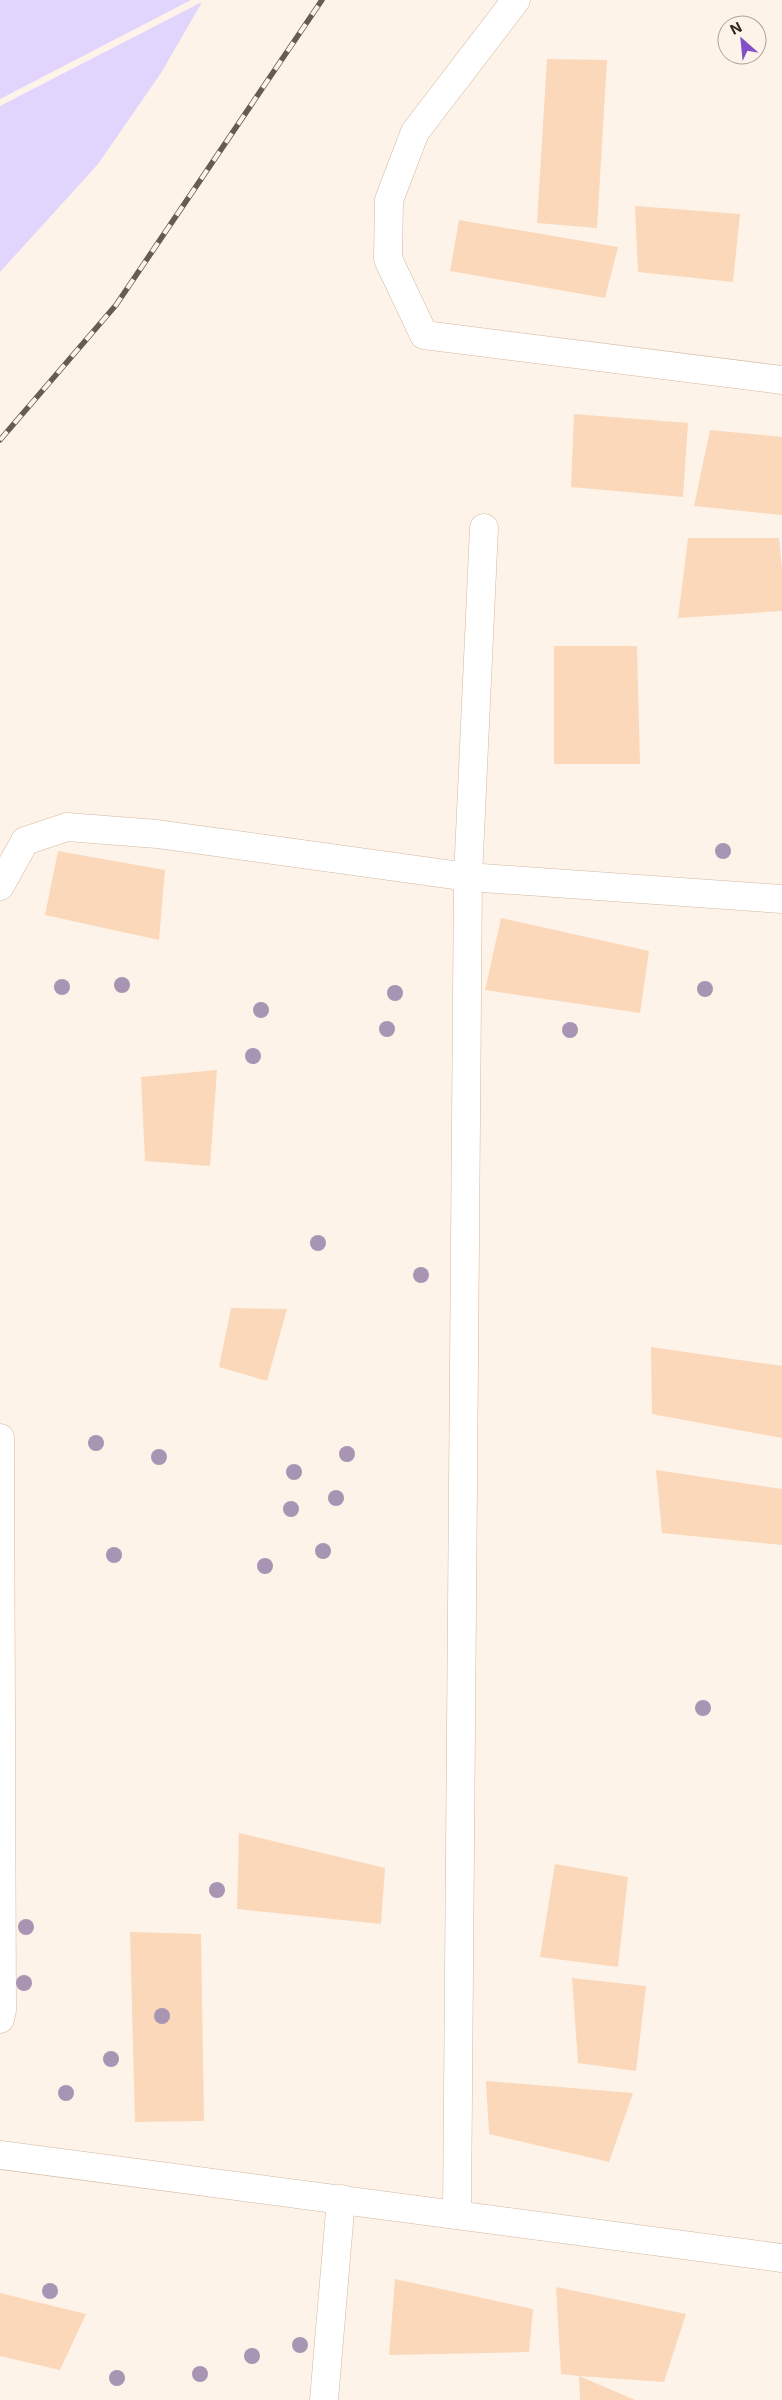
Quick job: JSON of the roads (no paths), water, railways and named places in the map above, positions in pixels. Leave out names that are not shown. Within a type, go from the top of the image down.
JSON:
[{"type":"street","points":[[516,0],[415,132],[389,200],[388,260],[424,335],[782,380]]},
{"type":"street","points":[[457,2214],[468,877],[484,528]]},
{"type":"street","points":[[0,886],[25,841],[67,827],[157,834],[468,877],[782,899]]},
{"type":"street","points":[[0,1438],[2,2010],[0,2019]]},
{"type":"street","points":[[0,2155],[782,2258]]},
{"type":"street","points":[[324,2400],[341,2199]]},
{"type":"railway","points":[[0,440],[116,305],[322,0]]}]
